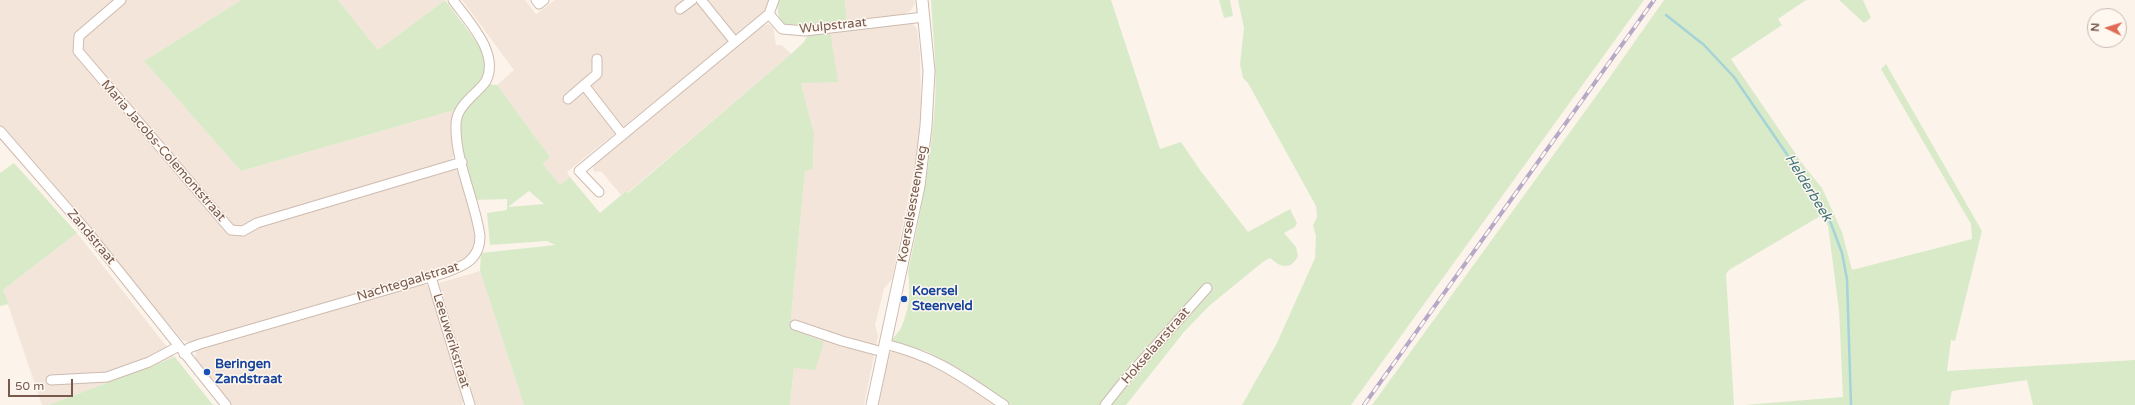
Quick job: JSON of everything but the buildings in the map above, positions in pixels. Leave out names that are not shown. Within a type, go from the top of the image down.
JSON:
[{"type":"street","name":"Maria Jacobs-Colemontstraat","points":[[121,0],[79,36],[78,51],[232,230],[243,231],[257,223],[462,162]]},
{"type":"street","name":"Nachtegaalstraat","points":[[181,350],[431,277],[467,264],[477,253],[480,245],[479,226],[456,136],[458,113],[461,106],[485,82],[490,67],[487,52],[453,0]]},
{"type":"street","points":[[536,0],[539,4],[544,0]]},
{"type":"street","points":[[680,9],[692,0]]},
{"type":"street","points":[[701,0],[735,42]]},
{"type":"street","points":[[599,192],[579,171],[768,14],[774,0]]},
{"type":"street","name":"Koerselsesteenweg","points":[[872,405],[919,186],[924,153],[929,71],[922,0]]},
{"type":"street","name":"Wulpstraat","points":[[768,14],[782,29],[805,31],[924,17]]},
{"type":"street","points":[[568,99],[597,74],[597,59]]},
{"type":"street","points":[[584,85],[622,134]]},
{"type":"street","name":"Zandstraat","points":[[0,131],[87,231],[226,405]]},
{"type":"street","name":"Leeuwerikstraat","points":[[431,277],[470,405]]},
{"type":"street","name":"Hokselaarstraat","points":[[1105,405],[1125,380],[1207,288]]},
{"type":"street","points":[[795,325],[842,341],[912,351],[938,362],[1004,405]]},
{"type":"street","points":[[51,380],[107,377],[181,350]]},
{"type":"shaded area","points":[[0,0],[115,0],[74,48],[227,231],[258,226],[452,169],[460,172],[477,232],[474,252],[456,266],[192,343],[182,340],[58,190],[0,125]]},
{"type":"shaded area","points":[[126,0],[241,0],[144,61],[241,171],[455,110],[453,125],[455,155],[449,162],[243,227],[234,227],[80,48],[82,38]]},
{"type":"shaded area","points":[[338,0],[445,0],[378,50]]},
{"type":"shaded area","points":[[462,0],[525,0],[536,14],[555,0],[769,0],[768,7],[763,14],[567,172],[570,177],[560,185],[543,164],[550,157],[497,85],[514,70]]},
{"type":"shaded area","points":[[845,0],[914,0],[915,4],[910,11],[902,15],[847,22]]},
{"type":"shaded area","points":[[906,23],[913,24],[917,29],[920,54],[921,109],[917,155],[892,279],[884,289],[875,325],[878,336],[864,405],[790,405],[794,368],[791,318],[805,170],[813,169],[814,133],[801,83],[830,31]]},
{"type":"shaded area","points":[[769,24],[773,27],[776,45],[782,45],[791,54],[627,193],[626,191],[621,195],[601,171],[596,172],[593,170],[593,163],[762,26]]},
{"type":"shaded area","points":[[77,233],[175,357],[48,405],[42,405],[3,290]]},
{"type":"shaded area","points":[[480,271],[524,405],[475,405],[439,283]]},
{"type":"shaded area","points":[[423,284],[428,286],[432,293],[464,399],[462,405],[231,405],[195,360],[196,352],[203,348]]},
{"type":"shaded area","points":[[894,350],[916,355],[955,376],[997,405],[878,405],[889,354]]},
{"type":"green space","points":[[241,0],[338,0],[378,50],[445,0],[482,49],[485,59],[483,76],[474,89],[455,110],[241,171],[144,61]]},
{"type":"green space","points":[[777,0],[845,0],[847,22],[803,27],[787,25],[782,22],[779,17]]},
{"type":"green space","points":[[931,0],[1111,0],[1160,149],[1181,142],[1200,170],[1248,232],[1290,209],[1297,223],[1295,227],[1284,233],[1296,247],[1298,256],[1295,261],[1286,266],[1278,264],[1270,258],[1264,261],[1209,306],[1184,332],[1126,405],[1011,405],[958,368],[928,352],[892,341],[901,328],[908,307],[908,272],[921,209],[931,146],[936,77]]},
{"type":"green space","points":[[1219,0],[1230,0],[1233,16],[1224,18]]},
{"type":"green space","points":[[1238,0],[1644,0],[1351,405],[1242,405],[1276,345],[1315,258],[1316,236],[1313,225],[1317,217],[1316,206],[1248,83],[1243,78],[1240,64],[1244,28]]},
{"type":"green space","points":[[1664,0],[1806,0],[1778,19],[1782,25],[1731,59],[1804,166],[1822,188],[1842,232],[1852,270],[1972,239],[1971,224],[1881,69],[1886,64],[1982,231],[1955,341],[1951,340],[1947,371],[2135,360],[2135,405],[2033,405],[2027,380],[1952,391],[1949,405],[1744,405],[1843,397],[1839,310],[1828,226],[1822,215],[1729,270],[1726,274],[1734,405],[1372,405]]},
{"type":"green space","points":[[1839,0],[1863,0],[1871,18],[1864,23]]},
{"type":"green space","points":[[830,31],[838,82],[801,83],[814,133],[813,169],[805,171],[791,318],[792,329],[824,342],[815,370],[794,368],[790,405],[524,405],[480,271],[481,253],[555,245],[547,241],[490,245],[487,213],[507,210],[507,199],[475,200],[460,141],[461,118],[466,106],[487,84],[497,85],[550,157],[543,164],[560,185],[570,177],[600,213],[626,191],[628,193],[791,54],[804,42],[808,34]],"holes":[[[529,191],[544,204],[508,207]]]},
{"type":"green space","points":[[14,163],[77,233],[3,290],[9,304],[0,306],[0,173]]},
{"type":"green space","points":[[175,357],[213,405],[48,405]]},
{"type":"waterway","name":"Helderbeek","points":[[1666,15],[1704,45],[1734,77],[1827,213],[1842,253],[1847,279],[1851,405]]},
{"type":"railway","points":[[1364,405],[1654,0]]},
{"type":"place","name":"Koersel Steenveld","points":[[904,299]]},
{"type":"place","name":"Beringen Zandstraat","points":[[207,372]]}]
